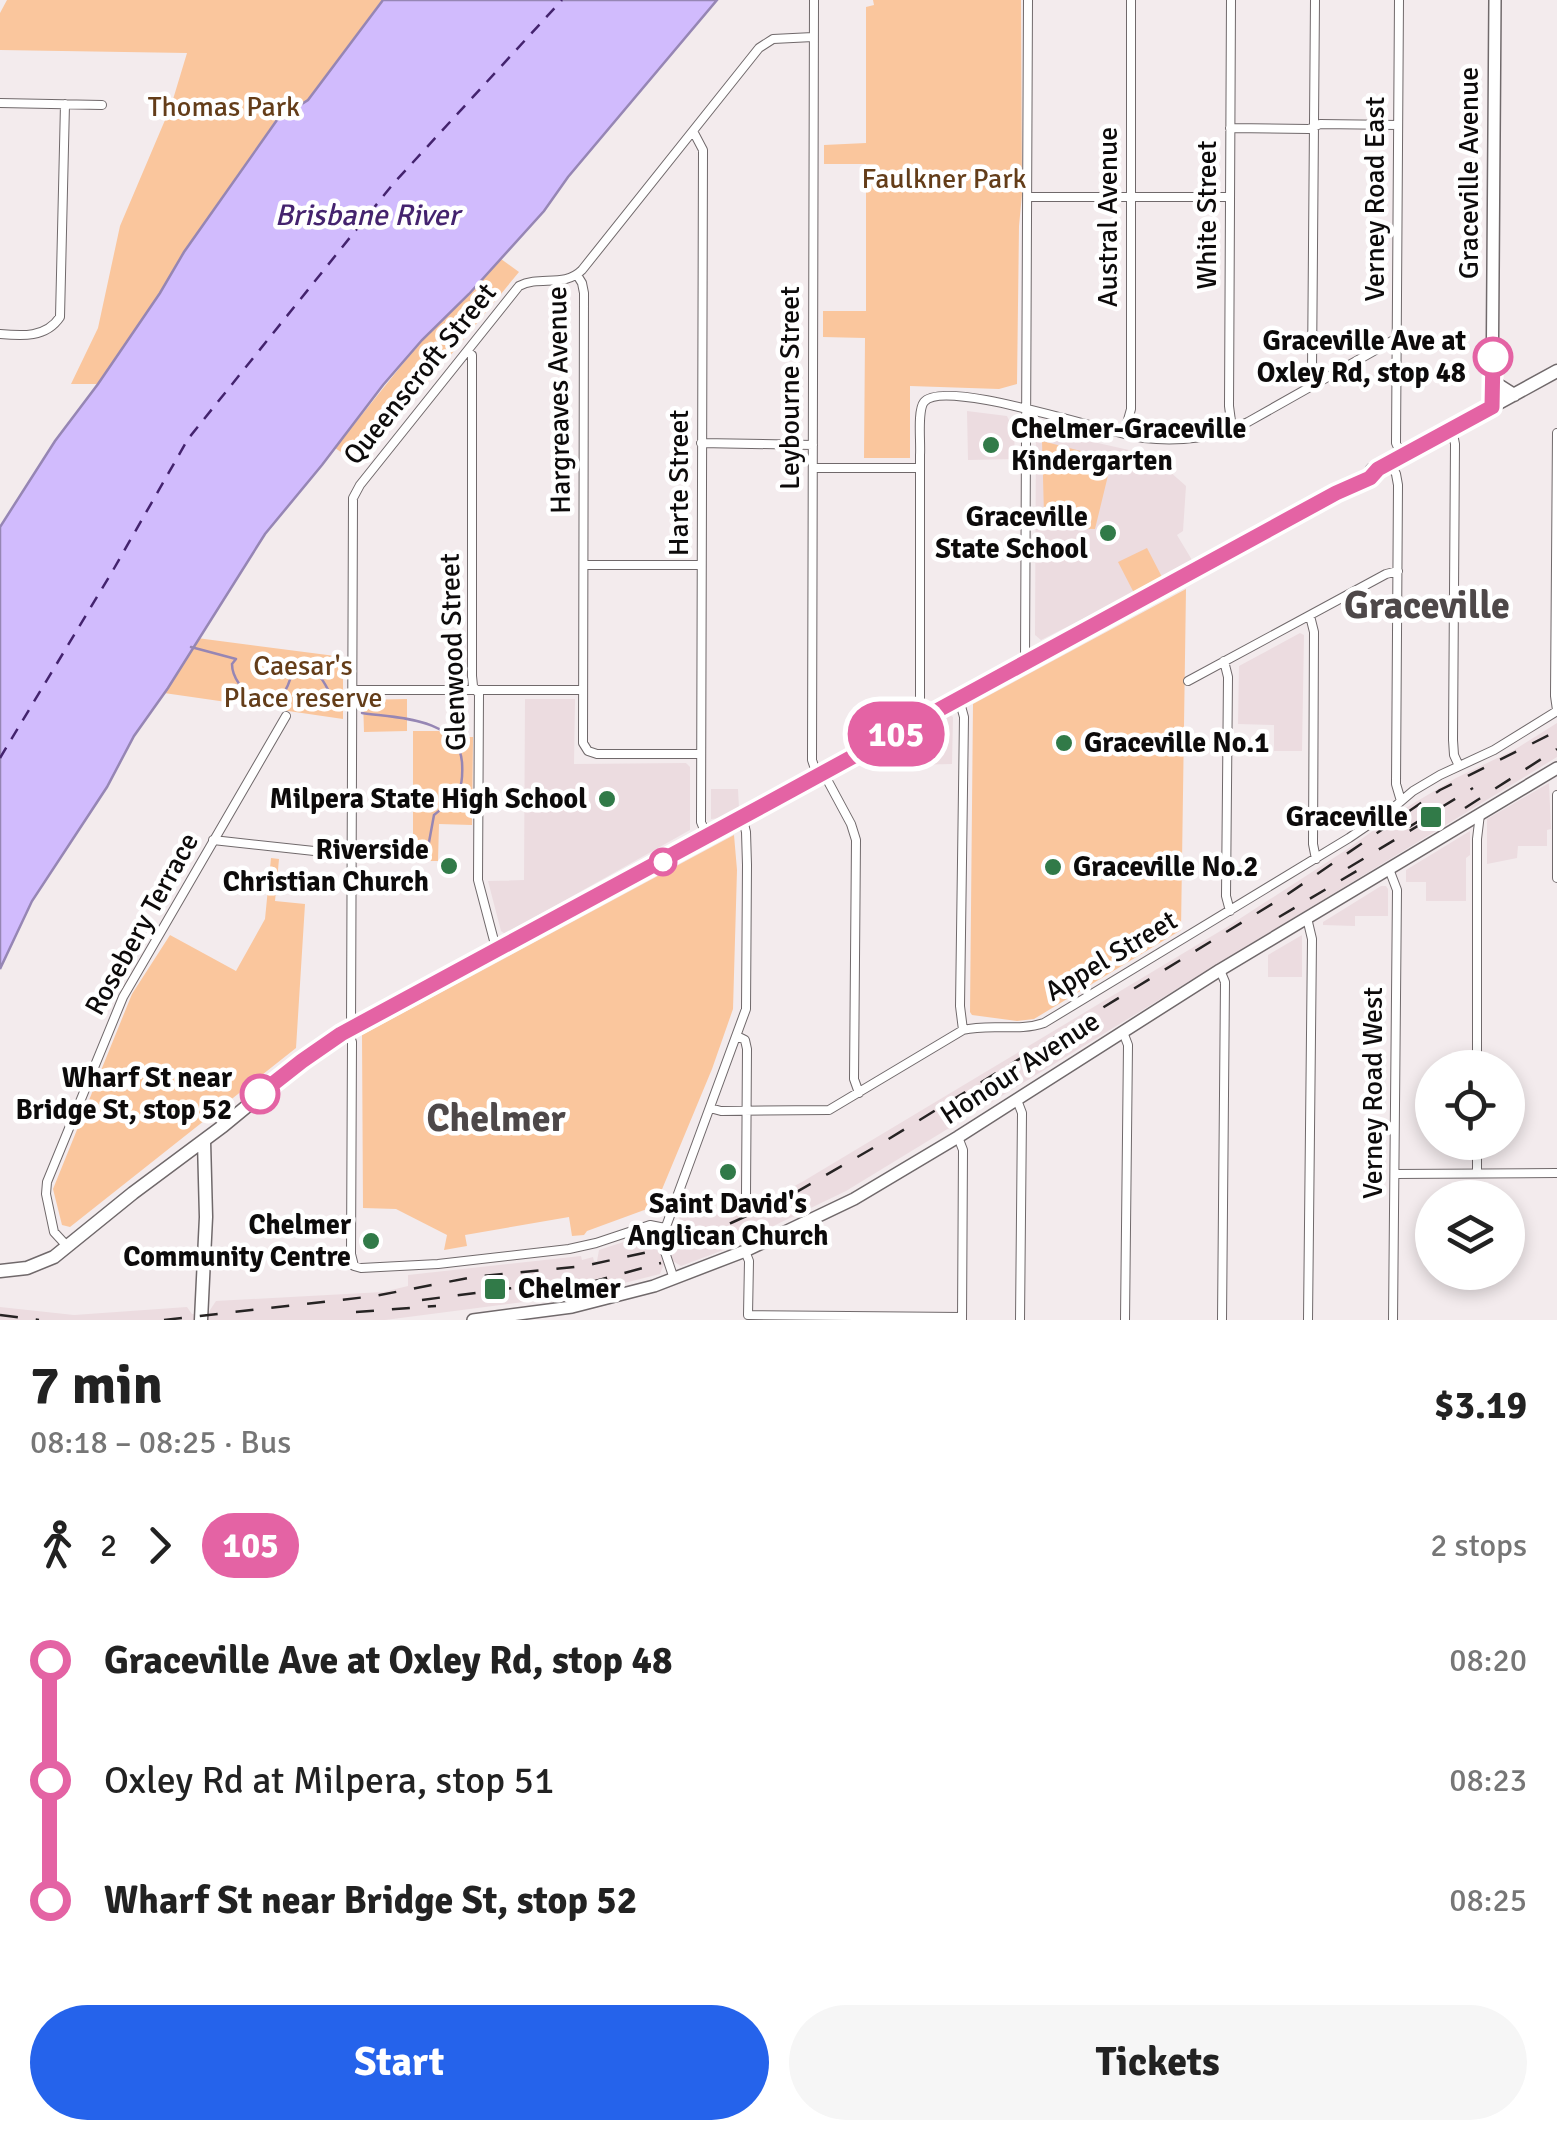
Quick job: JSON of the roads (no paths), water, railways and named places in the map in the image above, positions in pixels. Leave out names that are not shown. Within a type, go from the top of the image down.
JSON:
[{"type":"main road","name":"Graceville Avenue","points":[[1492,407],[1495,0]]},
{"type":"main road","points":[[0,1271],[20,1270],[54,1256],[287,1072],[349,1030],[1345,488],[1366,472],[1390,463],[1556,374]]},
{"type":"main road","points":[[1492,381],[1514,395]]},
{"type":"main road","name":"Honour Avenue","points":[[473,1320],[572,1307],[674,1279],[854,1200],[1220,970],[1464,823],[1555,773]]},
{"type":"main road","points":[[201,1320],[206,1216],[204,1141]]},
{"type":"street","name":"Leybourne Street","points":[[814,0],[812,760],[856,835],[854,1079],[858,1093]]},
{"type":"street","points":[[1025,662],[1028,0]]},
{"type":"street","name":"Austral Avenue","points":[[1124,434],[1130,409],[1131,0]]},
{"type":"street","name":"White Street","points":[[1231,0],[1228,406],[1232,430]]},
{"type":"street","points":[[1315,0],[1312,370],[1318,383]]},
{"type":"street","name":"Verney Road East","points":[[1398,0],[1396,443],[1390,463],[1398,481],[1396,784],[1401,801]]},
{"type":"street","name":"Hargreaves Avenue","points":[[701,754],[601,754],[584,746],[584,294],[577,275],[762,45],[773,39],[813,37]]},
{"type":"street","points":[[0,104],[102,104]]},
{"type":"street","points":[[0,334],[37,334],[51,328],[60,317],[65,104]]},
{"type":"street","points":[[1230,128],[1398,125]]},
{"type":"street","name":"Harte Street","points":[[693,131],[702,144],[701,822],[707,837]]},
{"type":"street","points":[[1027,197],[1230,197]]},
{"type":"street","name":"Queenscroft Street","points":[[577,275],[568,280],[522,284],[354,495],[349,1030],[352,1259],[354,1266],[364,1268],[438,1264],[562,1250],[650,1225],[665,1228]]},
{"type":"street","points":[[924,718],[920,706],[920,411],[927,399],[983,398],[1148,438],[1207,436],[1232,430],[1397,338]]},
{"type":"street","name":"Glenwood Street","points":[[467,351],[472,357],[472,676],[479,694],[478,880],[497,952]]},
{"type":"street","points":[[1452,429],[1456,444],[1453,740],[1459,766]]},
{"type":"street","points":[[1557,433],[1557,711]]},
{"type":"street","points":[[701,443],[813,444]]},
{"type":"street","points":[[812,468],[920,468]]},
{"type":"street","points":[[584,565],[701,565]]},
{"type":"street","points":[[1188,681],[1398,571]]},
{"type":"street","points":[[1310,616],[1314,632],[1316,859]]},
{"type":"street","points":[[1224,662],[1228,677],[1226,896],[1230,911]]},
{"type":"street","points":[[352,690],[583,690]]},
{"type":"street","points":[[959,699],[964,717],[960,1006],[964,1030]]},
{"type":"street","name":"Appel Street","points":[[710,1108],[825,1111],[964,1030],[1039,1025],[1350,838],[1432,780],[1494,750],[1557,711]]},
{"type":"street","name":"Rosebery Terrace","points":[[70,1242],[56,1236],[46,1194],[48,1178],[111,1024],[128,986],[286,716]]},
{"type":"street","points":[[1557,795],[1557,878]]},
{"type":"street","points":[[1477,1050],[1480,814]]},
{"type":"street","points":[[674,1279],[662,1243],[665,1228],[746,1006],[747,864],[742,816]]},
{"type":"street","points":[[1464,823],[1477,839]]},
{"type":"street","points":[[213,840],[352,855]]},
{"type":"street","name":"Verney Road West","points":[[1389,868],[1396,890],[1393,1320]]},
{"type":"street","points":[[1307,918],[1312,939],[1308,1320]]},
{"type":"street","points":[[1220,970],[1225,980],[1222,1320]]},
{"type":"street","points":[[1123,1032],[1128,1042],[1125,1320]]},
{"type":"street","points":[[737,1036],[746,1045],[746,1194]]},
{"type":"street","points":[[1016,1100],[1022,1113],[1020,1320]]},
{"type":"street","points":[[745,1251],[749,1260],[748,1318],[962,1318],[963,1150],[958,1137]]},
{"type":"street","points":[[1476,1160],[1476,1173]]},
{"type":"street","points":[[1394,1174],[1557,1173]]},
{"type":"water","name":"Brisbane River","points":[[383,0],[717,0],[544,211],[383,385],[265,534],[32,901],[0,969],[0,527],[277,120],[308,100]]},
{"type":"waterway","points":[[191,647],[236,659],[232,664],[236,679],[254,697],[283,692],[298,668],[307,669],[319,676],[341,709]]},
{"type":"waterway","points":[[362,713],[423,722],[449,736],[458,747],[462,762],[460,788],[434,815],[427,853]]},
{"type":"railway","points":[[164,1320],[375,1296],[473,1277],[584,1266],[657,1250],[731,1223],[786,1198],[887,1140],[1285,896],[1440,790],[1557,731]]},
{"type":"railway","points":[[1465,808],[1557,749]]},
{"type":"railway","points":[[1409,827],[1473,788]]},
{"type":"railway","points":[[1348,868],[1421,824]]},
{"type":"railway","points":[[1279,917],[1365,866]]},
{"type":"railway","points":[[555,1292],[661,1263]]},
{"type":"railway","points":[[422,1300],[565,1281]]},
{"type":"railway","points":[[356,1312],[436,1306]]},
{"type":"railway","points":[[0,1315],[39,1320]]},
{"type":"place","name":"Graceville Ave at Oxley Rd, stop 48","points":[[1493,357]]},
{"type":"place","name":"Chelmer-Graceville Kindergarten","points":[[991,445]]},
{"type":"place","name":"Graceville State School","points":[[1108,533]]},
{"type":"place","name":"Graceville No.1","points":[[1064,743]]},
{"type":"place","name":"Milpera State High School","points":[[607,799]]},
{"type":"place","name":"Graceville","points":[[1431,817]]},
{"type":"place","name":"Riverside Christian Church","points":[[449,866]]},
{"type":"place","name":"Graceville No.2","points":[[1053,867]]},
{"type":"place","name":"Wharf St near Bridge St, stop 52","points":[[260,1094]]},
{"type":"place","name":"Saint David's Anglican Church","points":[[728,1172]]},
{"type":"place","name":"Chelmer Community Centre","points":[[371,1241]]},
{"type":"place","name":"Chelmer","points":[[495,1289]]},
{"type":"district","name":"Graceville","points":[[1427,605]]},
{"type":"district","name":"Chelmer","points":[[496,1118]]},
{"type":"park label","name":"Thomas Park","points":[[224,107]]},
{"type":"park label","name":"Faulkner Park","points":[[944,179]]},
{"type":"park label","name":"Caesar's Place reserve","points":[[303,682]]}]
